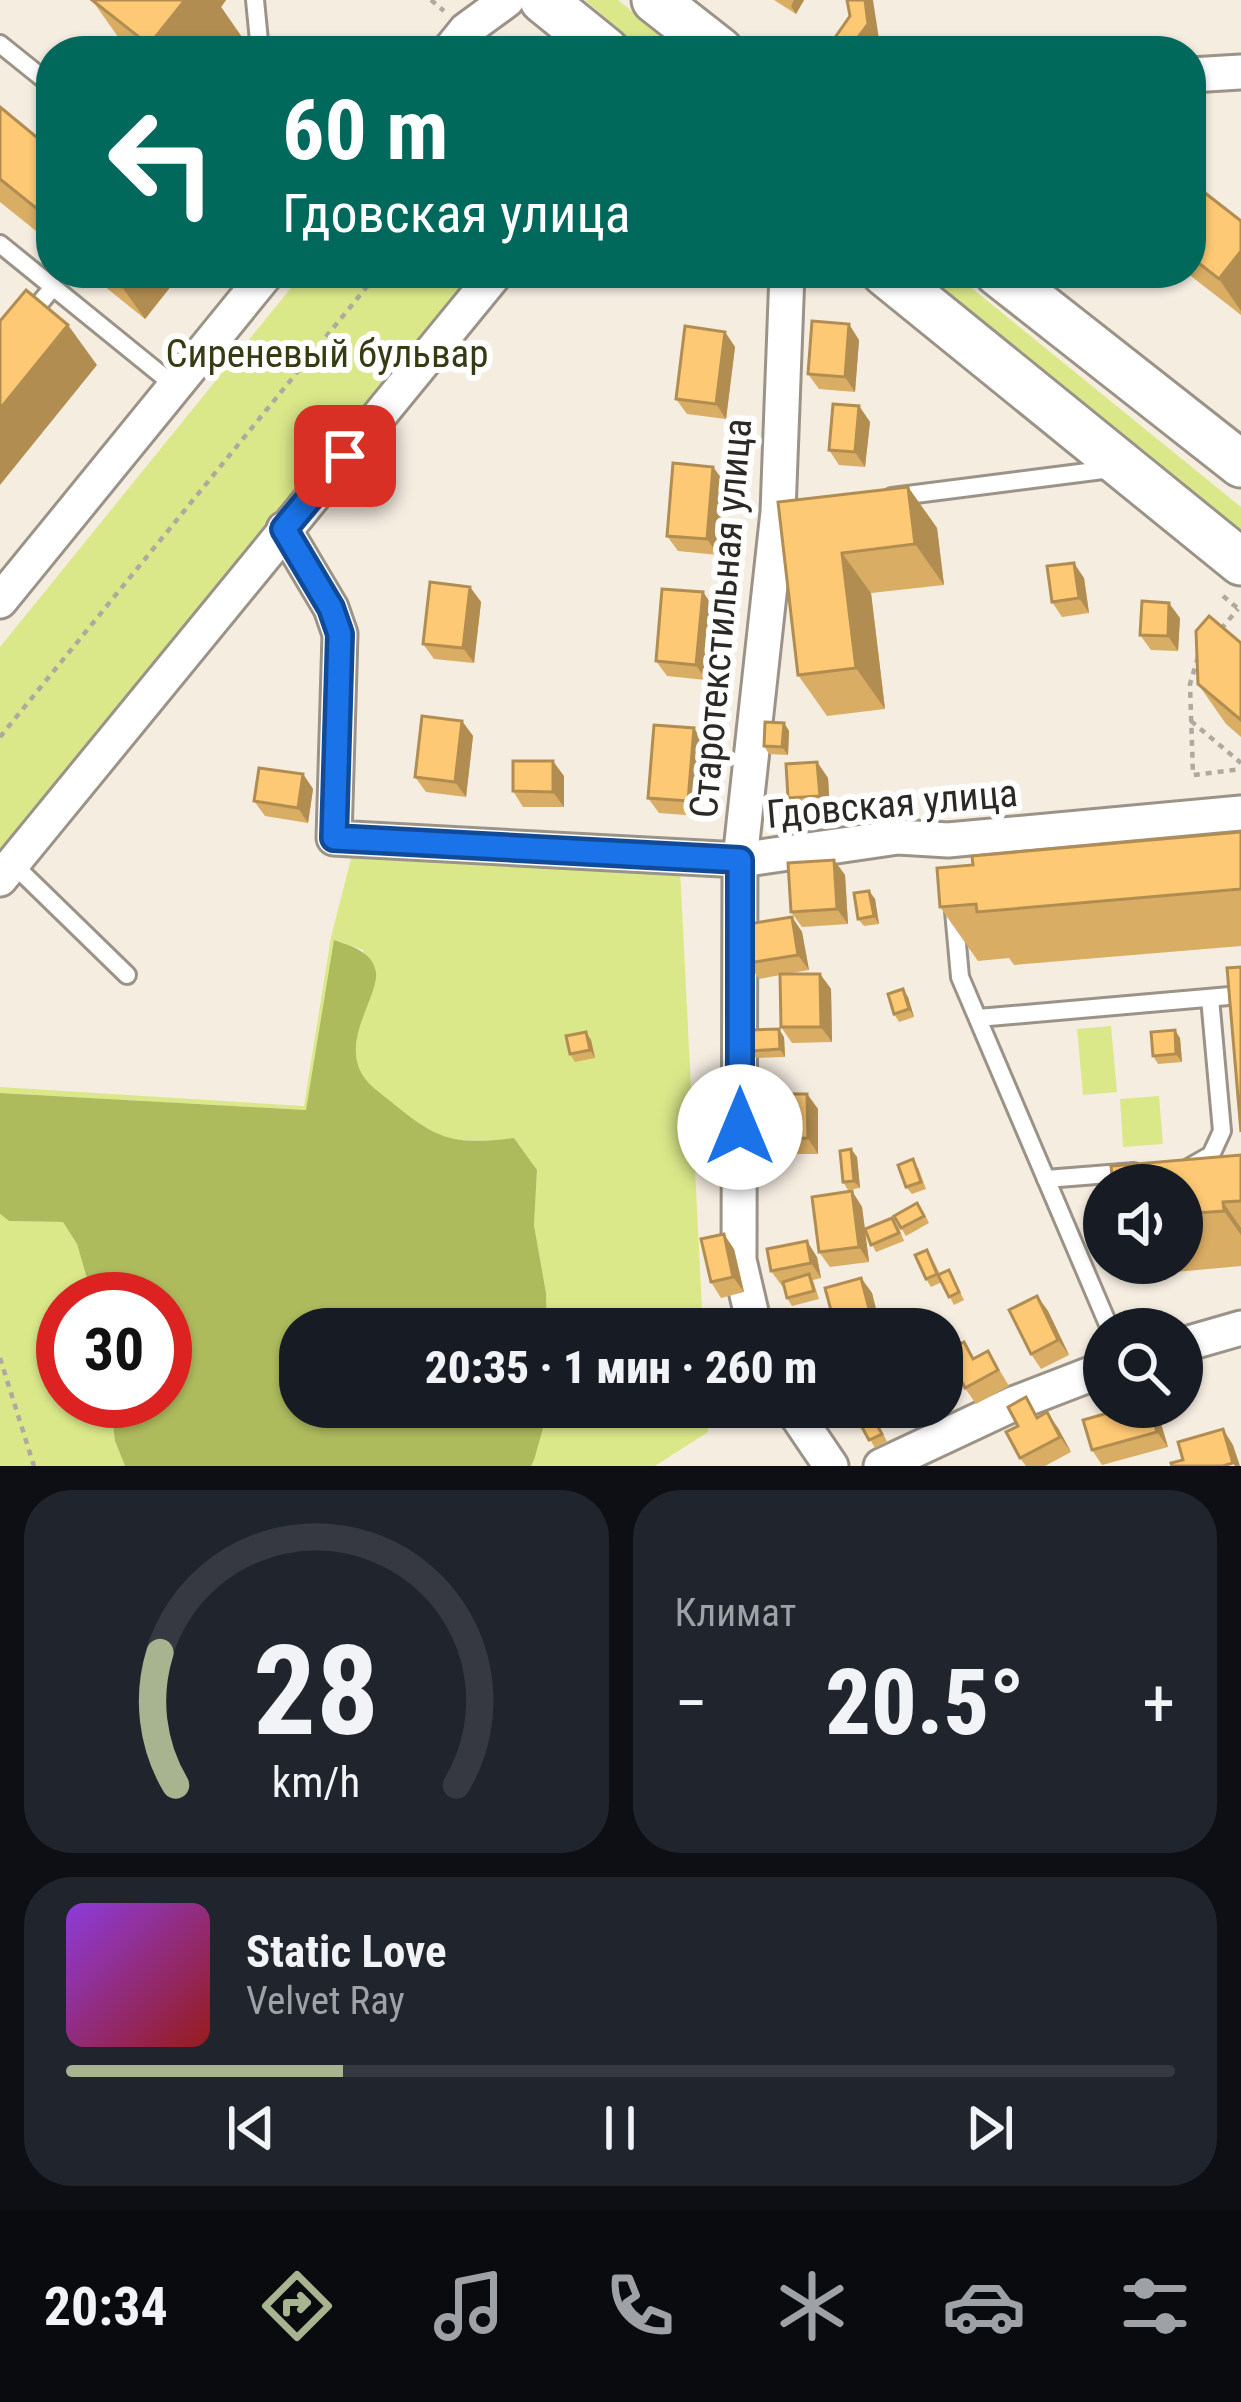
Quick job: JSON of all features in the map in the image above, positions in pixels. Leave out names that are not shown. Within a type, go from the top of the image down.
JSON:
[{"type":"main road","points":[[543,0],[587,36]]},
{"type":"main road","points":[[656,0],[701,36]]},
{"type":"main road","points":[[903,288],[1241,562]]},
{"type":"main road","points":[[1017,288],[1241,464]]},
{"type":"street","points":[[461,36],[507,0]]},
{"type":"street","points":[[1206,73],[1241,72]]},
{"type":"street","points":[[0,601],[255,288]]},
{"type":"street","points":[[6,871],[484,288]]},
{"type":"street","name":"Старотекстильная улица","points":[[750,1308],[740,1260],[740,860],[789,511],[788,288]]},
{"type":"street","name":"Гдовская улица","points":[[284,529],[331,608],[340,634],[334,838],[740,860],[898,837],[949,849],[1241,813]]},
{"type":"street","points":[[1203,1339],[1241,1328]]},
{"type":"street","points":[[880,1466],[1013,1404],[1083,1378]]},
{"type":"street","points":[[805,1428],[831,1466]]},
{"type":"lane","points":[[255,0],[259,36]]},
{"type":"lane","points":[[0,44],[36,73]]},
{"type":"lane","points":[[0,244],[36,274]]},
{"type":"lane","points":[[0,352],[51,288]]},
{"type":"lane","points":[[53,288],[175,386]]},
{"type":"lane","points":[[871,500],[1103,470],[1109,458]]},
{"type":"lane","points":[[6,871],[127,975]]},
{"type":"lane","points":[[952,895],[960,976],[1101,1308]]},
{"type":"lane","points":[[978,1018],[1241,995]]},
{"type":"lane","points":[[1198,1164],[1211,1155],[1222,1131],[1210,998]]},
{"type":"lane","points":[[1046,1179],[1083,1176]]},
{"type":"path","points":[[0,737],[366,288]]},
{"type":"path","points":[[1238,609],[1195,661],[1190,684],[1193,775],[1241,766]]},
{"type":"path","points":[[1191,721],[1241,766]]},
{"type":"path","points":[[0,1358],[34,1466]]},
{"type":"green space","points":[[585,0],[618,0],[662,36],[627,36]]},
{"type":"green space","name":"Сиреневый бульвар","points":[[291,288],[470,288],[0,864],[0,647]]},
{"type":"green space","points":[[934,288],[971,288],[1241,507],[1241,539]]},
{"type":"green space","points":[[352,855],[680,868],[702,1308],[546,1308],[534,1225],[537,1170],[514,1138],[449,1138],[410,1116],[369,1083],[357,1063],[356,1044],[375,982],[363,950],[335,940],[307,1110],[0,1093],[0,1087],[304,1106],[331,937]]},
{"type":"green space","points":[[334,940],[365,954],[376,972],[356,1042],[357,1062],[369,1083],[410,1116],[449,1138],[514,1138],[537,1170],[534,1225],[546,1308],[279,1308],[279,1428],[543,1428],[531,1466],[125,1466],[113,1428],[192,1428],[192,1272],[85,1272],[77,1244],[63,1222],[9,1221],[0,1214],[0,1093],[306,1110]]},
{"type":"green space","points":[[1111,1026],[1117,1092],[1083,1095],[1077,1029]]},
{"type":"green space","points":[[1159,1096],[1163,1144],[1123,1147],[1120,1099]]},
{"type":"green space","points":[[0,1214],[9,1221],[63,1222],[77,1244],[85,1272],[36,1272],[36,1428],[113,1428],[125,1466],[0,1466]]},
{"type":"green space","points":[[543,1428],[708,1428],[655,1466],[531,1466]]},
{"type":"building","points":[[92,0],[185,0],[156,36],[138,36]]},
{"type":"building","points":[[847,0],[865,0],[868,24],[859,36],[836,36],[850,16]]},
{"type":"building","points":[[0,107],[36,137],[36,208],[0,179]]},
{"type":"building","points":[[1206,194],[1241,221],[1241,251],[1219,279],[1206,269]]},
{"type":"building","points":[[26,290],[68,325],[0,409],[0,321]]},
{"type":"building","points":[[812,321],[849,324],[845,377],[808,374]]},
{"type":"building","points":[[685,326],[725,332],[716,404],[676,399]]},
{"type":"building","points":[[833,404],[859,406],[855,452],[829,450]]},
{"type":"building","points":[[673,463],[713,467],[707,539],[667,536]]},
{"type":"building","points":[[908,487],[915,544],[842,553],[856,668],[798,675],[778,502]]},
{"type":"building","points":[[1074,563],[1079,598],[1052,602],[1047,566]]},
{"type":"building","points":[[430,582],[470,587],[463,648],[423,644]]},
{"type":"building","points":[[662,589],[703,592],[696,665],[656,661]]},
{"type":"building","points":[[1142,601],[1169,603],[1168,636],[1140,635]]},
{"type":"building","points":[[1209,616],[1241,643],[1241,720],[1198,684],[1196,631]]},
{"type":"building","points":[[422,716],[462,721],[455,782],[415,777]]},
{"type":"building","points":[[765,722],[784,723],[782,747],[764,746]]},
{"type":"building","points":[[654,725],[694,728],[688,801],[648,798]]},
{"type":"building","points":[[513,761],[553,761],[553,792],[513,791]]},
{"type":"building","points":[[817,762],[820,796],[788,798],[786,764]]},
{"type":"building","points":[[259,768],[303,774],[298,808],[254,801]]},
{"type":"building","points":[[1241,832],[1241,889],[977,912],[976,904],[940,907],[937,868],[973,865],[972,856]]},
{"type":"building","points":[[834,860],[837,909],[791,912],[788,863]]},
{"type":"building","points":[[869,891],[874,916],[858,919],[854,893]]},
{"type":"building","points":[[792,917],[798,955],[748,963],[742,925]]},
{"type":"building","points":[[1241,967],[1241,1132],[1227,968]]},
{"type":"building","points":[[780,974],[820,974],[821,1027],[781,1027]]},
{"type":"building","points":[[903,989],[909,1009],[894,1014],[888,994]]},
{"type":"building","points":[[779,1029],[780,1049],[751,1051],[750,1030]]},
{"type":"building","points":[[1175,1030],[1176,1054],[1153,1056],[1151,1032]]},
{"type":"building","points":[[586,1032],[590,1050],[570,1054],[566,1036]]},
{"type":"building","points":[[767,1094],[807,1094],[808,1138],[768,1139]]},
{"type":"building","points":[[851,1149],[854,1181],[843,1182],[840,1151]]},
{"type":"building","points":[[1241,1155],[1241,1201],[1223,1202],[1224,1211],[1203,1212],[1203,1164],[1135,1164]]},
{"type":"building","points":[[913,1159],[921,1182],[906,1187],[898,1165]]},
{"type":"building","points":[[852,1191],[859,1247],[819,1252],[812,1197]]},
{"type":"building","points":[[917,1203],[924,1216],[901,1228],[894,1216]]},
{"type":"building","points":[[892,1218],[899,1233],[871,1245],[865,1229]]},
{"type":"building","points":[[724,1234],[733,1277],[711,1282],[701,1239]]},
{"type":"building","points":[[807,1241],[811,1263],[771,1271],[767,1249]]},
{"type":"building","points":[[927,1250],[937,1274],[926,1279],[915,1255]]},
{"type":"building","points":[[949,1270],[959,1292],[949,1297],[938,1275]]},
{"type":"building","points":[[809,1274],[814,1291],[787,1298],[783,1282]]},
{"type":"building","points":[[861,1278],[869,1308],[830,1308],[825,1288]]},
{"type":"building","points":[[1037,1296],[1058,1340],[1031,1354],[1009,1310]]},
{"type":"building","points":[[963,1342],[973,1359],[988,1351],[998,1370],[965,1388],[963,1384]]},
{"type":"building","points":[[1026,1397],[1037,1418],[1047,1412],[1060,1437],[1020,1458],[1006,1432],[1018,1426],[1008,1407]]},
{"type":"building","points":[[862,1428],[879,1428],[882,1434],[869,1440]]},
{"type":"building","points":[[1085,1428],[1156,1428],[1157,1432],[1092,1450]]},
{"type":"building","points":[[1223,1429],[1233,1463],[1172,1466],[1183,1460],[1178,1442]]},
{"type":"route","points":[[345,456],[284,529],[331,608],[340,634],[334,838],[740,860],[740,1127]]}]
